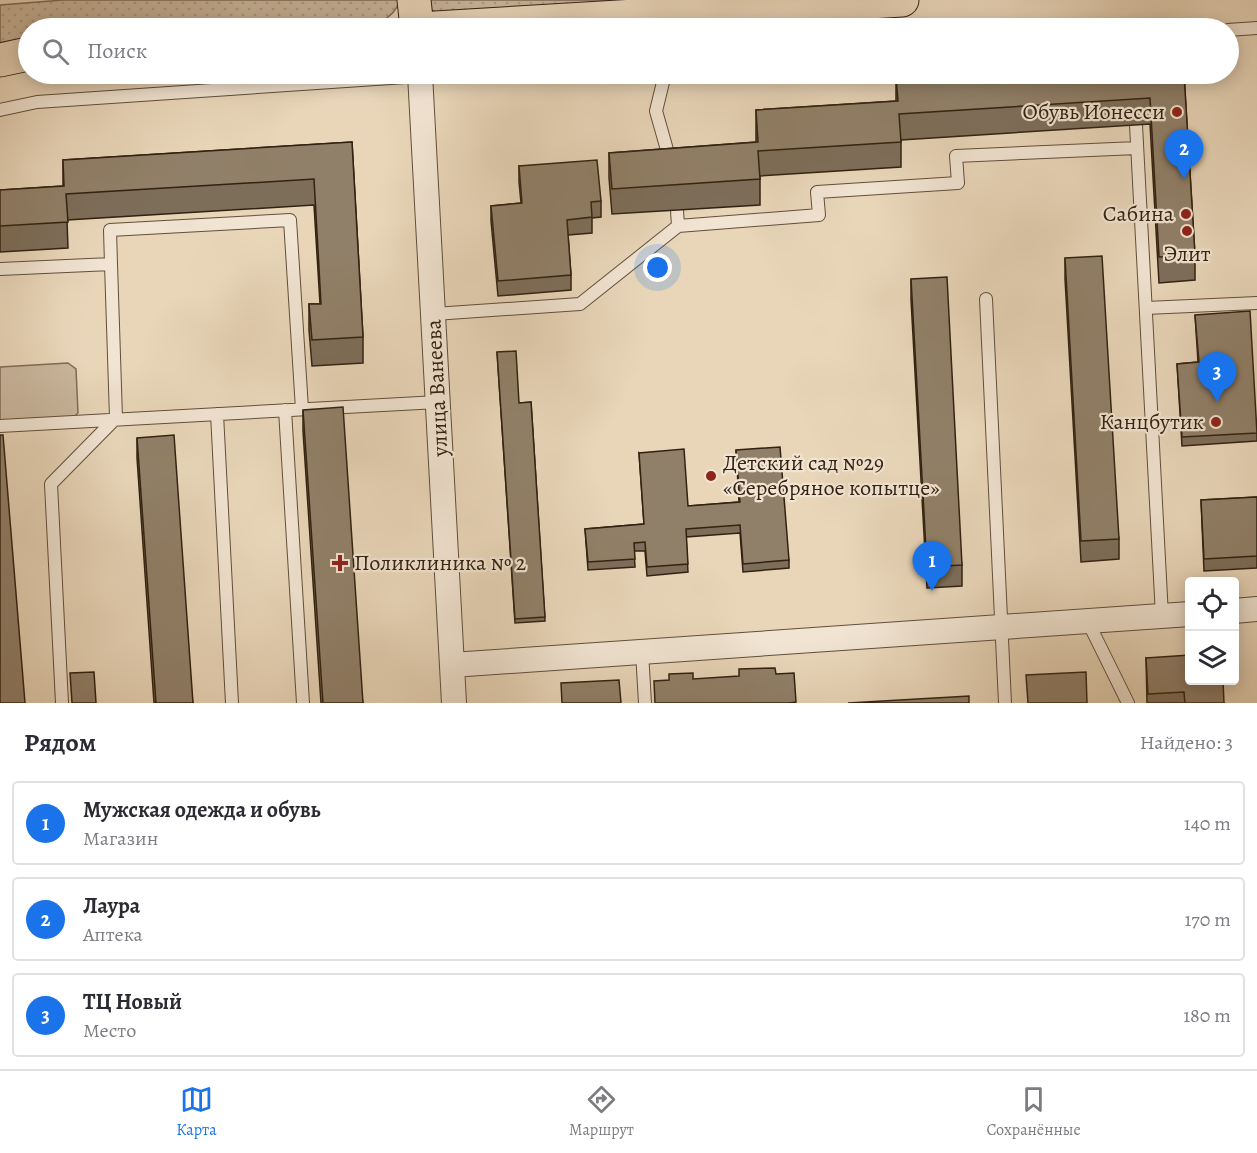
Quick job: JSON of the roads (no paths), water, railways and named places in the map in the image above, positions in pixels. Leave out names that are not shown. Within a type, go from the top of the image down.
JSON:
[{"type":"main road","points":[[414,0],[416,18]]},
{"type":"main road","points":[[602,18],[902,0]]},
{"type":"main road","points":[[0,60],[18,56]]},
{"type":"street","name":"улица Ванеева","points":[[421,84],[454,703]]},
{"type":"street","points":[[1239,611],[1257,609]]},
{"type":"street","points":[[452,665],[1185,614]]},
{"type":"lane","points":[[1239,29],[1257,28]]},
{"type":"lane","points":[[0,110],[37,102],[292,84]]},
{"type":"lane","points":[[663,84],[656,111],[674,174]]},
{"type":"lane","points":[[1136,124],[1162,616]]},
{"type":"lane","points":[[434,314],[580,304],[678,226],[819,215],[817,192],[958,183],[956,156],[1137,148]]},
{"type":"lane","points":[[677,210],[678,226]]},
{"type":"lane","points":[[62,703],[51,484],[116,418],[110,230],[290,220],[302,409]]},
{"type":"lane","points":[[0,269],[111,264]]},
{"type":"lane","points":[[986,299],[1005,703]]},
{"type":"lane","points":[[1146,308],[1257,303]]},
{"type":"lane","points":[[0,426],[438,402]]},
{"type":"lane","points":[[285,410],[303,703]]},
{"type":"lane","points":[[217,414],[232,703]]},
{"type":"lane","points":[[1088,622],[1128,703]]},
{"type":"lane","points":[[642,652],[645,703]]},
{"type":"place","name":"Обувь Ионесси","points":[[1177,112]]},
{"type":"place","name":"Лаура","points":[[1184,179]]},
{"type":"place","name":"Сабина","points":[[1186,214]]},
{"type":"place","name":"Элит","points":[[1187,231]]},
{"type":"place","name":"ТЦ Новый","points":[[1217,402]]},
{"type":"place","name":"Канцбутик","points":[[1216,422]]},
{"type":"place","name":"Детский сад №29 «Серебряное копытце»","points":[[711,476]]},
{"type":"place","name":"Поликлиника № 2","points":[[340,563]]},
{"type":"place","name":"Мужская одежда и обувь","points":[[932,591]]}]
